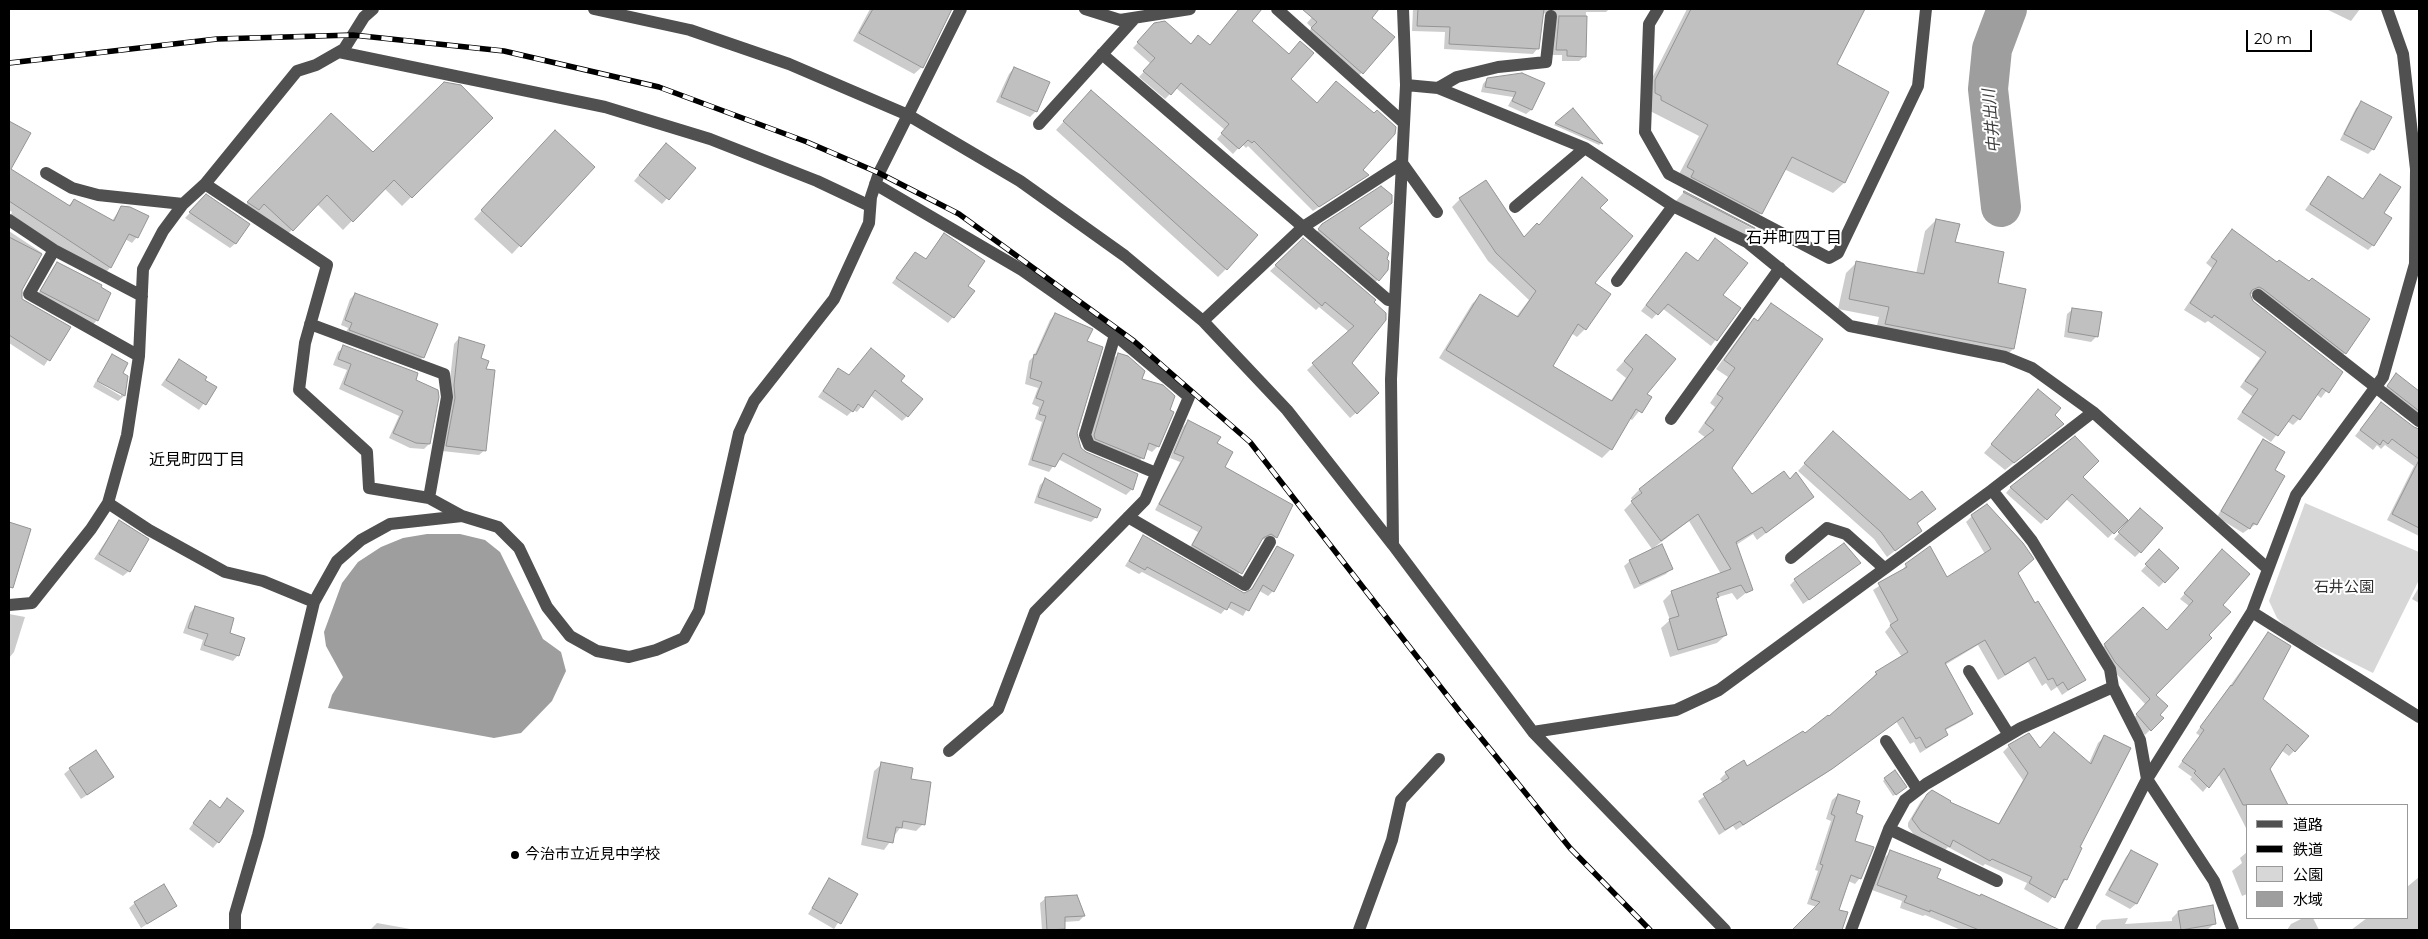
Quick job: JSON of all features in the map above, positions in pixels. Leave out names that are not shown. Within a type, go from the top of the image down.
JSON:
[{"type":"street","points":[[9,605],[32,603],[91,529],[108,503],[127,435],[140,356],[143,268],[163,230],[183,204],[205,184],[297,71],[316,65],[344,49],[364,17],[373,9]]},
{"type":"street","points":[[594,9],[690,30],[789,64],[908,115],[1020,181],[1125,256],[1203,321],[1287,410],[1393,545],[1533,732],[1725,930]]},
{"type":"street","points":[[205,184],[326,265],[305,343],[299,390],[368,452],[369,488],[429,498],[462,516],[498,527],[519,548],[547,606],[570,636],[597,651],[629,658],[656,650],[684,638],[699,611],[739,434],[754,401],[834,299],[869,223],[870,206],[876,184],[961,9]]},
{"type":"street","points":[[1085,9],[1120,20],[1190,9]]},
{"type":"street","points":[[1277,9],[1404,123]]},
{"type":"street","points":[[1393,545],[1391,379],[1406,85],[1403,9]]},
{"type":"street","points":[[1658,9],[1649,24],[1645,132],[1669,174],[1829,258],[1838,252],[1918,86],[1926,9]]},
{"type":"street","points":[[2070,930],[2147,779],[2252,612],[2296,495],[2383,377],[2417,265],[2418,168],[2403,54],[2387,9]]},
{"type":"street","points":[[1438,88],[1457,77],[1498,67],[1546,62],[1551,16]]},
{"type":"street","points":[[1039,124],[1134,19]]},
{"type":"street","points":[[339,52],[605,107],[710,139],[817,181],[870,206]]},
{"type":"street","points":[[1102,54],[1388,300]]},
{"type":"street","points":[[1406,85],[1438,88],[1585,148],[1673,206],[1747,242],[1850,326],[2005,358],[2032,368],[2093,412],[2267,568]]},
{"type":"street","points":[[1515,207],[1585,148]]},
{"type":"street","points":[[1203,321],[1303,227],[1402,162]]},
{"type":"street","points":[[1402,162],[1437,212]]},
{"type":"street","points":[[46,173],[72,188],[98,195],[183,204]]},
{"type":"street","points":[[876,184],[1022,270],[1115,335],[1189,397],[1145,500],[1035,612],[998,710],[949,751]]},
{"type":"street","points":[[1617,281],[1673,206]]},
{"type":"street","points":[[9,220],[54,250],[142,296]]},
{"type":"street","points":[[54,250],[29,294],[140,356]]},
{"type":"street","points":[[1671,419],[1780,268]]},
{"type":"street","points":[[2258,295],[2419,421]]},
{"type":"street","points":[[310,324],[444,374],[447,397],[429,498]]},
{"type":"street","points":[[1115,335],[1085,435],[1089,445],[1156,472]]},
{"type":"street","points":[[1533,732],[1676,710],[1719,690],[1992,490],[2093,412]]},
{"type":"street","points":[[1992,490],[2032,541],[2110,669],[2113,687],[2140,740],[2147,779],[2214,881],[2233,930]]},
{"type":"street","points":[[108,503],[148,530],[224,572],[263,581],[314,602]]},
{"type":"street","points":[[235,930],[236,914],[258,835],[314,602],[337,561],[361,540],[390,524],[462,516]]},
{"type":"street","points":[[1128,517],[1245,585],[1270,542]]},
{"type":"street","points":[[1790,558],[1827,528],[1846,534],[1884,568]]},
{"type":"street","points":[[2252,612],[2419,717]]},
{"type":"street","points":[[1970,671],[2009,735]]},
{"type":"street","points":[[1852,930],[1889,829],[1905,800],[1918,790],[2009,735],[2113,687]]},
{"type":"street","points":[[1886,740],[1918,790]]},
{"type":"street","points":[[1359,930],[1392,840],[1401,800],[1439,759]]},
{"type":"street","points":[[1889,829],[1996,881]]},
{"type":"green space","name":"石井公園","points":[[2305,503],[2419,552],[2419,580],[2373,673],[2291,632],[2277,618],[2269,601]]},
{"type":"water","points":[[427,534],[460,534],[485,540],[500,552],[543,639],[561,652],[566,671],[552,701],[521,733],[494,738],[328,708],[332,695],[343,677],[326,646],[324,632],[342,583],[358,562],[381,547],[403,538]]},
{"type":"building","points":[[873,9],[952,9],[923,68],[859,33]]},
{"type":"building","points":[[1239,9],[1262,9],[1252,21],[1289,54],[1300,41],[1314,53],[1291,79],[1317,103],[1336,81],[1374,113],[1377,110],[1396,127],[1395,134],[1363,170],[1369,175],[1319,207],[1254,141],[1252,143],[1248,140],[1239,149],[1221,133],[1229,124],[1181,83],[1171,95],[1143,71],[1155,58],[1137,42],[1154,23],[1165,21],[1191,44],[1198,35],[1210,45]]},
{"type":"building","points":[[1302,9],[1379,9],[1372,18],[1395,37],[1363,74],[1311,28],[1317,22]]},
{"type":"building","points":[[1418,9],[1544,9],[1539,49],[1449,44],[1450,27],[1417,26]]},
{"type":"building","points":[[1691,9],[1865,9],[1837,64],[1889,92],[1845,183],[1792,157],[1762,214],[1691,177],[1694,171],[1687,167],[1708,125],[1661,100],[1661,96],[1655,93],[1655,80]]},
{"type":"building","points":[[1559,16],[1587,16],[1586,57],[1567,56],[1567,50],[1556,50]]},
{"type":"building","points":[[1014,67],[1050,82],[1037,112],[1001,97]]},
{"type":"building","points":[[1522,73],[1545,83],[1532,110],[1512,101],[1516,92],[1485,87],[1487,78]]},
{"type":"building","points":[[444,82],[461,85],[493,118],[412,198],[394,180],[353,222],[327,195],[293,231],[264,204],[259,210],[247,202],[331,113],[373,152]]},
{"type":"building","points":[[1091,90],[1258,235],[1227,270],[1063,121]]},
{"type":"building","points":[[2361,101],[2392,117],[2374,150],[2344,134]]},
{"type":"building","points":[[1573,108],[1603,144],[1555,123]]},
{"type":"building","points":[[9,121],[31,133],[11,169],[70,206],[74,199],[114,221],[121,206],[130,207],[149,216],[138,238],[129,234],[111,268],[9,201]]},
{"type":"building","points":[[555,130],[595,167],[521,247],[481,210]]},
{"type":"building","points":[[666,143],[696,168],[669,200],[639,175]]},
{"type":"building","points":[[2380,174],[2401,187],[2384,213],[2392,218],[2374,246],[2310,204],[2328,176],[2363,199]]},
{"type":"building","points":[[1582,177],[1608,200],[1600,208],[1633,236],[1595,283],[1611,294],[1586,330],[1578,324],[1553,366],[1612,401],[1633,369],[1624,361],[1646,334],[1676,359],[1647,394],[1652,397],[1642,413],[1636,409],[1612,450],[1446,350],[1480,294],[1518,317],[1536,291],[1496,253],[1459,198],[1486,180],[1524,237],[1537,223],[1539,225]]},
{"type":"building","points":[[1381,186],[1392,195],[1392,203],[1359,228],[1389,253],[1387,259],[1389,261],[1388,270],[1379,281],[1318,229],[1322,224]]},
{"type":"building","points":[[1683,192],[1755,228],[1755,229]]},
{"type":"building","points":[[206,194],[250,224],[236,244],[189,212]]},
{"type":"building","points":[[1936,219],[1960,224],[1955,242],[2004,252],[1998,283],[2026,289],[2014,349],[1885,324],[1889,307],[1849,299],[1856,261],[1924,274]]},
{"type":"building","points":[[2232,229],[2277,262],[2279,260],[2309,281],[2312,278],[2370,319],[2346,354],[2263,289],[2259,287],[2252,290],[2250,294],[2253,301],[2343,372],[2329,393],[2322,388],[2300,420],[2293,415],[2278,436],[2242,412],[2258,389],[2245,381],[2266,352],[2214,315],[2212,318],[2190,303],[2217,261],[2211,257]]},
{"type":"building","points":[[944,233],[985,261],[968,286],[975,291],[954,318],[896,278],[915,252],[926,259]]},
{"type":"building","points":[[9,237],[42,254],[22,290],[22,299],[71,327],[50,361],[9,335]]},
{"type":"building","points":[[1303,238],[1376,300],[1374,302],[1386,313],[1386,320],[1352,363],[1379,393],[1357,414],[1312,363],[1354,326],[1325,302],[1322,306],[1275,265]]},
{"type":"building","points":[[1715,238],[1748,263],[1723,295],[1741,308],[1717,341],[1668,304],[1658,315],[1646,305],[1686,252],[1698,261]]},
{"type":"building","points":[[57,262],[102,285],[101,287],[111,293],[98,321],[40,291]]},
{"type":"building","points":[[355,293],[438,324],[424,358],[349,330],[352,323],[345,320]]},
{"type":"building","points":[[1771,303],[1823,339],[1732,468],[1752,494],[1784,471],[1790,479],[1796,472],[1814,497],[1766,533],[1762,527],[1736,542],[1753,590],[1746,593],[1741,585],[1717,593],[1719,597],[1716,598],[1727,635],[1678,650],[1669,619],[1679,616],[1671,591],[1731,569],[1698,514],[1661,541],[1631,501],[1642,493],[1639,489],[1714,430],[1705,423],[1723,398],[1717,394],[1735,368],[1724,360],[1754,318],[1758,321]]},
{"type":"building","points":[[2072,308],[2102,312],[2098,337],[2068,332]]},
{"type":"building","points":[[1055,313],[1093,329],[1087,341],[1103,347],[1077,433],[1081,448],[1086,452],[1138,474],[1133,490],[1063,453],[1055,467],[1032,460],[1046,416],[1039,414],[1044,401],[1036,398],[1042,382],[1030,378],[1034,354],[1036,355]]},
{"type":"building","points":[[459,337],[485,345],[481,358],[489,361],[486,369],[495,370],[486,451],[446,446],[455,398],[454,385]]},
{"type":"building","points":[[343,345],[418,373],[416,380],[438,390],[439,397],[430,444],[416,443],[393,433],[403,411],[344,384],[351,364],[338,359]]},
{"type":"building","points":[[871,348],[905,376],[901,381],[923,399],[908,417],[875,390],[863,408],[858,404],[853,412],[823,391],[838,368],[849,375]]},
{"type":"building","points":[[1118,353],[1128,356],[1145,371],[1142,379],[1163,385],[1175,396],[1170,410],[1174,412],[1159,447],[1149,443],[1144,459],[1095,439],[1094,435]]},
{"type":"building","points":[[112,354],[128,363],[123,373],[128,376],[125,396],[97,381]]},
{"type":"building","points":[[179,359],[207,377],[205,380],[217,387],[206,405],[166,380]]},
{"type":"building","points":[[2396,373],[2419,391],[2419,411],[2387,386]]},
{"type":"building","points":[[2038,389],[2061,408],[2055,415],[2064,424],[2014,463],[1991,444]]},
{"type":"building","points":[[2381,402],[2419,429],[2419,459],[2392,439],[2388,444],[2383,440],[2380,445],[2360,430]]},
{"type":"building","points":[[1188,420],[1221,437],[1217,443],[1233,452],[1225,467],[1293,505],[1277,538],[1271,534],[1263,538],[1242,574],[1192,545],[1202,527],[1159,504],[1184,457],[1174,453]]},
{"type":"building","points":[[1833,431],[1910,500],[1922,491],[1936,509],[1917,523],[1922,531],[1895,551],[1881,532],[1804,463]]},
{"type":"building","points":[[2075,436],[2099,461],[2083,477],[2128,520],[2114,534],[2072,494],[2047,520],[2010,487]]},
{"type":"building","points":[[2263,439],[2285,452],[2275,470],[2285,476],[2257,525],[2253,523],[2250,529],[2221,511]]},
{"type":"building","points":[[2419,460],[2419,528],[2392,514]]},
{"type":"building","points":[[1045,478],[1101,509],[1097,518],[1038,497]]},
{"type":"building","points":[[1987,504],[2023,543],[2034,559],[2018,573],[2035,603],[2038,601],[2086,680],[2068,690],[2063,682],[2057,686],[2053,678],[2048,680],[2035,657],[2005,675],[1985,640],[1945,663],[1973,714],[1945,729],[1948,735],[1926,748],[1920,737],[1916,739],[1903,717],[1832,769],[1743,825],[1740,821],[1725,830],[1703,794],[1729,778],[1725,772],[1744,760],[1747,766],[1803,731],[1805,733],[1829,716],[1877,674],[1875,672],[1908,652],[1890,625],[1898,620],[1878,583],[1907,567],[1905,564],[1930,546],[1947,577],[1991,549],[1971,515]]},
{"type":"building","points":[[2140,508],[2163,528],[2141,553],[2118,532]]},
{"type":"building","points":[[119,520],[149,539],[130,572],[99,554]]},
{"type":"building","points":[[9,522],[31,529],[13,588],[9,587]]},
{"type":"building","points":[[1143,535],[1244,593],[1252,589],[1277,546],[1294,555],[1274,592],[1263,585],[1249,611],[1231,602],[1227,610],[1147,567],[1145,570],[1129,561]]},
{"type":"building","points":[[1844,543],[1861,563],[1809,600],[1794,579]]},
{"type":"building","points":[[1662,544],[1673,569],[1640,584],[1629,560]]},
{"type":"building","points":[[2159,549],[2179,568],[2165,583],[2145,564]]},
{"type":"building","points":[[2222,549],[2250,574],[2223,605],[2231,612],[2209,635],[2212,638],[2156,695],[2168,706],[2160,715],[2164,718],[2151,731],[2136,714],[2150,699],[2115,662],[2104,644],[2143,607],[2167,630],[2193,601],[2184,593]]},
{"type":"building","points":[[195,606],[234,618],[230,633],[245,638],[239,656],[204,645],[208,634],[188,628]]},
{"type":"building","points":[[2268,632],[2291,646],[2263,699],[2309,736],[2295,752],[2287,744],[2270,769],[2288,804],[2243,805],[2224,768],[2209,788],[2194,773],[2196,771],[2182,761],[2204,730],[2200,727],[2232,686]]},
{"type":"building","points":[[2054,732],[2091,764],[2104,735],[2131,748],[2080,847],[2082,848],[2067,880],[2064,879],[2055,898],[2029,883],[2032,877],[1992,859],[1990,861],[1953,840],[1950,847],[1921,831],[1912,819],[1927,794],[1932,790],[1950,802],[1999,824],[2028,773],[2008,745],[2029,733],[2040,748]]},
{"type":"building","points":[[96,750],[114,777],[87,795],[69,768]]},
{"type":"building","points":[[881,762],[913,768],[911,779],[931,782],[925,825],[903,821],[902,828],[896,827],[893,843],[867,838]]},
{"type":"building","points":[[1895,770],[1907,787],[1896,795],[1884,778]]},
{"type":"building","points":[[1838,794],[1860,801],[1856,813],[1863,816],[1855,841],[1874,847],[1861,879],[1851,875],[1839,910],[1848,912],[1842,930],[1792,930],[1820,902],[1811,899],[1823,865],[1820,864],[1835,816],[1831,814]]},
{"type":"building","points":[[227,798],[244,811],[219,843],[193,823],[210,800],[220,808]]},
{"type":"building","points":[[1890,850],[1941,869],[1937,878],[1980,896],[1981,894],[2060,930],[1979,930],[1930,910],[1930,912],[1904,902],[1907,896],[1877,885]]},
{"type":"building","points":[[2131,850],[2158,864],[2137,904],[2109,890]]},
{"type":"building","points":[[829,878],[858,894],[841,924],[812,908]]},
{"type":"building","points":[[164,884],[177,906],[147,924],[134,902]]},
{"type":"building","points":[[1077,895],[1085,916],[1065,917],[1065,929],[1047,930],[1045,897]]},
{"type":"building","points":[[2213,905],[2216,924],[2181,930],[2178,911]]},
{"type":"waterway","name":"中井出川","points":[[2001,207],[1988,89],[1992,49],[2007,9]]},
{"type":"railway","points":[[9,63],[217,39],[353,35],[504,51],[659,87],[807,142],[879,173],[959,214],[1134,341],[1250,442],[1460,712],[1570,848],[1650,930]]},
{"type":"place","name":"今治市立近見中学校","points":[[515,855]]},
{"type":"district","name":"石井町四丁目","points":[[1794,238]]},
{"type":"district","name":"近見町四丁目","points":[[197,460]]}]
